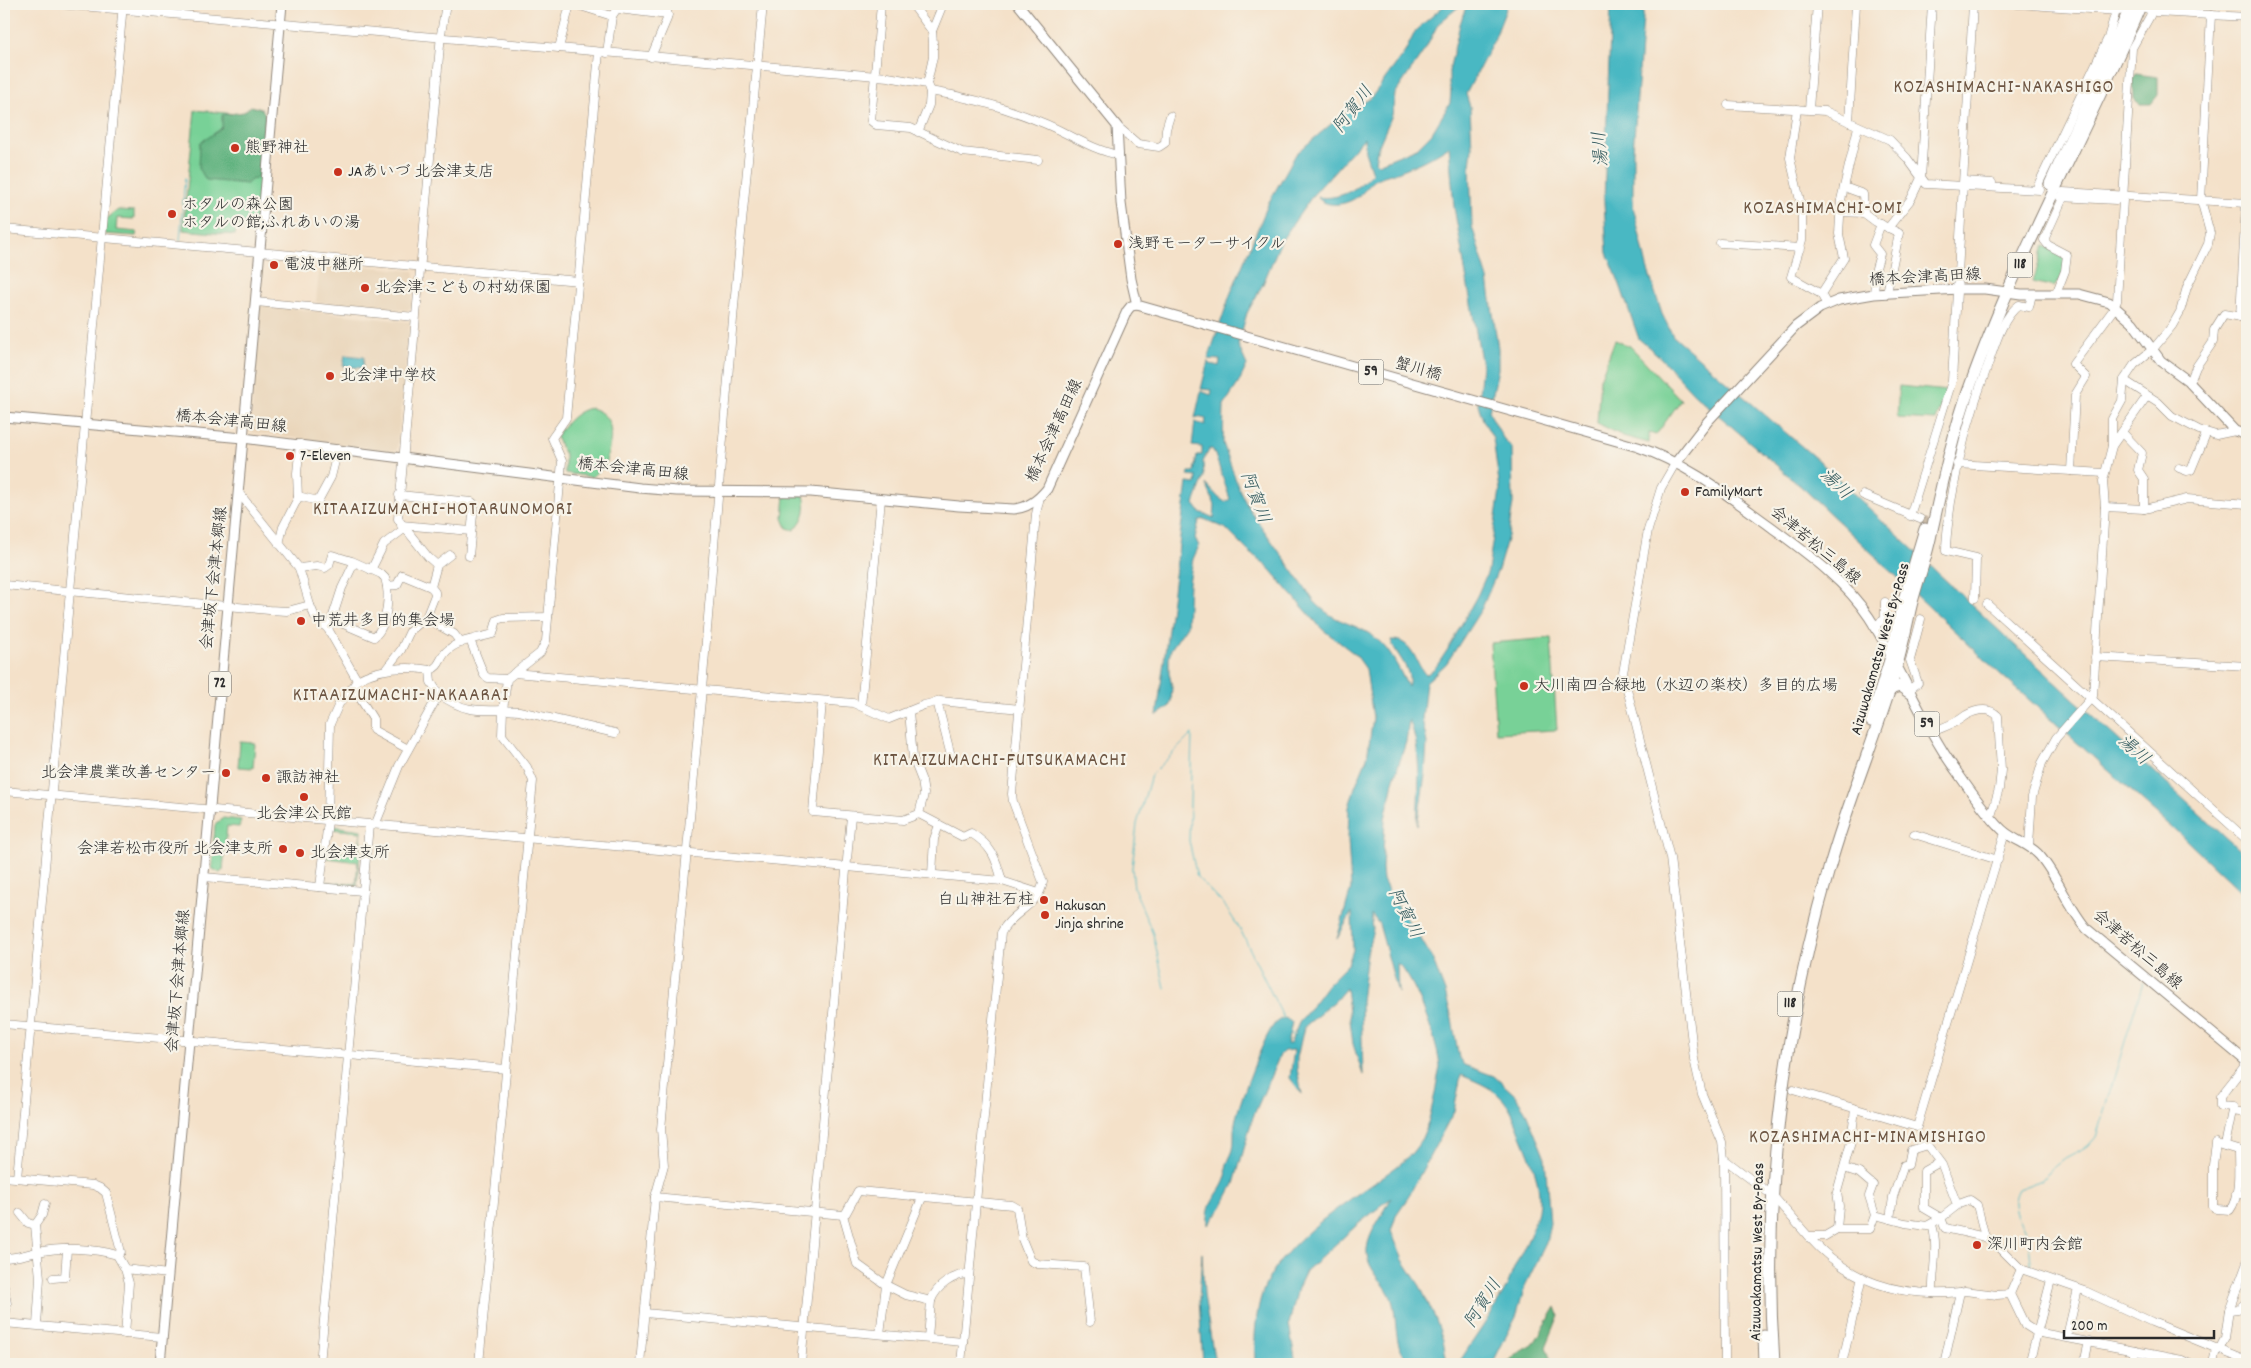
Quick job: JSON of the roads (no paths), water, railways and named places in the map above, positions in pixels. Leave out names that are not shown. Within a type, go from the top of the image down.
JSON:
[{"type":"highway","name":"Aizuwakamatsu West By-Pass","points":[[1765,1364],[1763,1249],[1784,1080],[1805,963],[1828,871],[1844,819],[1889,692],[1907,607],[1958,421],[1978,363],[2004,292],[2135,7]]},
{"type":"highway","name":"Aizuwakamatsu West By-Pass","points":[[1774,1364],[1771,1304],[1770,1194],[1780,1061],[1805,932],[1844,798],[1894,662],[1897,631],[1907,607]]},
{"type":"highway","points":[[1889,692],[1892,688],[1901,686],[1909,691]]},
{"type":"main road","name":"会津坂下会津本郷線","points":[[160,1364],[282,4]]},
{"type":"main road","points":[[1018,4],[1117,126],[1121,195],[1131,279],[1137,305]]},
{"type":"main road","name":"橋本会津高田線","points":[[1676,462],[1708,421],[1796,326],[1808,316],[1839,300],[1874,294],[1958,289],[2032,294],[2090,295],[2116,306],[2133,323],[2152,350],[2165,364],[2190,382],[2235,431],[2247,435]]},
{"type":"main road","name":"橋本会津高田線","points":[[4,417],[300,444],[640,488],[811,492],[1000,509],[1022,508],[1040,497],[1051,481],[1127,311],[1131,306],[1137,305]]},
{"type":"main road","name":"蟹川橋","points":[[1137,305],[1581,431]]},
{"type":"main road","name":"会津若松三島線","points":[[1581,431],[1648,451],[1676,462],[1707,480],[1812,559],[1855,599],[1876,629],[1932,732],[1954,767],[2005,833],[2029,846],[2047,865],[2076,916],[2087,929],[2247,1062]]},
{"type":"main road","points":[[1876,629],[1890,635],[1897,631]]},
{"type":"street","points":[[58,4],[123,7],[441,38],[901,78],[995,105],[1042,122],[1085,143],[1119,155]]},
{"type":"street","points":[[559,48],[572,4],[612,16]]},
{"type":"street","points":[[651,57],[668,15],[667,4]]},
{"type":"street","points":[[640,1364],[655,1197],[664,1165],[661,1130],[702,690],[735,295],[763,4]]},
{"type":"street","points":[[881,4],[871,121],[876,125],[911,128],[962,152],[1038,160]]},
{"type":"street","points":[[909,4],[932,31]]},
{"type":"street","points":[[918,132],[929,104],[933,57],[932,31],[943,4]]},
{"type":"street","points":[[1809,109],[1817,4]]},
{"type":"street","points":[[1849,122],[1856,4]]},
{"type":"street","points":[[1874,294],[1876,268],[1880,254],[1873,245],[1884,226],[1911,199],[1921,178],[1932,4]]},
{"type":"street","points":[[1910,516],[1928,452],[1952,383],[1973,4]]},
{"type":"street","points":[[2017,4],[2153,7],[2211,15],[2247,17]]},
{"type":"street","points":[[437,565],[402,527],[398,519],[402,457],[444,6]]},
{"type":"street","points":[[426,618],[465,641],[484,675],[488,678],[507,678],[544,648],[562,461],[552,438],[566,418],[603,52],[612,16],[619,6],[668,15]]},
{"type":"street","points":[[17,1178],[123,7]]},
{"type":"street","points":[[2056,294],[2065,272],[2067,255],[2044,240],[2051,191],[2108,38],[2117,7]]},
{"type":"street","points":[[2071,471],[2075,395],[2086,377],[2073,364],[2116,306],[2119,284],[2132,48],[2153,7]]},
{"type":"street","points":[[2029,846],[2032,797],[2042,763],[2056,738],[2091,700],[2094,688],[2105,507],[2103,487],[2104,473],[2112,446],[2112,419],[2122,401],[2124,380],[2134,365],[2152,350],[2172,326],[2180,312],[2187,287],[2208,244],[2210,227],[2201,200],[2211,15]]},
{"type":"street","points":[[1728,105],[1825,111],[1890,140],[1907,158],[1926,184],[1964,184],[2124,198],[2246,203],[2243,317],[2224,314],[2221,316],[2214,330],[2213,342],[2196,367],[2190,382]]},
{"type":"street","points":[[1797,109],[1790,158],[1802,209],[1801,248],[1791,277],[1821,294],[1827,305]]},
{"type":"street","points":[[1117,126],[1138,144],[1159,147],[1165,143],[1166,129],[1170,116]]},
{"type":"street","points":[[1821,294],[1844,258],[1839,234],[1840,212],[1858,126]]},
{"type":"street","points":[[1844,187],[1863,194],[1864,213]]},
{"type":"street","points":[[1840,212],[1864,213],[1884,226],[1897,231],[1900,235],[1887,293]]},
{"type":"street","points":[[4,229],[579,280]]},
{"type":"street","points":[[1720,243],[1801,248]]},
{"type":"street","points":[[1975,598],[1976,558],[1946,551],[1943,524],[1969,416],[1992,351],[2009,315],[2020,305],[2030,307],[2032,294]]},
{"type":"street","points":[[256,302],[415,317]]},
{"type":"street","points":[[2124,380],[2163,406],[2172,416],[2206,434],[2216,435],[2235,431]]},
{"type":"street","points":[[2112,446],[2147,396]]},
{"type":"street","points":[[2122,432],[2142,453],[2138,470],[2144,480],[2144,509]]},
{"type":"street","points":[[2179,468],[2187,471],[2191,470],[2206,434]]},
{"type":"street","points":[[279,544],[283,527],[298,496],[297,476],[300,444]]},
{"type":"street","points":[[298,496],[318,501],[329,482],[338,449]]},
{"type":"street","points":[[1676,462],[1669,472],[1658,497],[1648,530],[1623,672],[1670,858],[1694,1059],[1702,1094],[1722,1142],[1724,1160],[1726,1364]]},
{"type":"street","points":[[1958,464],[2104,473]]},
{"type":"street","points":[[238,493],[299,568],[315,617],[328,629],[373,719],[373,730],[408,749]]},
{"type":"street","points":[[399,495],[472,502],[474,504],[469,556]]},
{"type":"street","points":[[1863,495],[1920,519]]},
{"type":"street","points":[[961,1364],[1001,933],[1039,893],[1042,886],[1042,879],[1013,802],[1036,514],[1040,497]]},
{"type":"street","points":[[861,706],[881,499]]},
{"type":"street","points":[[2105,507],[2144,509],[2187,499],[2247,504]]},
{"type":"street","points":[[371,570],[384,544],[402,527],[471,531]]},
{"type":"street","points":[[299,568],[317,566],[325,568],[329,565],[332,555],[354,562],[385,578],[387,604],[382,623],[374,637],[332,619]]},
{"type":"street","points":[[431,587],[437,565],[450,555]]},
{"type":"street","points":[[328,629],[342,588],[354,562]]},
{"type":"street","points":[[386,670],[401,650],[410,631],[426,618],[435,595],[431,587],[402,574],[396,585],[387,586]]},
{"type":"street","points":[[4,585],[287,611],[310,605]]},
{"type":"street","points":[[1876,629],[1885,619],[1885,602]]},
{"type":"street","points":[[1987,604],[2247,839]]},
{"type":"street","points":[[320,887],[328,821],[330,724],[339,704],[355,684],[386,670],[416,668],[430,670],[437,666],[448,650],[465,641],[493,634],[495,622],[503,618],[548,617]]},
{"type":"street","points":[[1909,691],[1918,683],[1910,660],[1921,618]]},
{"type":"street","points":[[2095,657],[2247,666]]},
{"type":"street","points":[[430,670],[431,682],[439,694],[458,706],[470,710],[526,712],[615,733]]},
{"type":"street","points":[[514,673],[822,701],[861,706],[889,719],[938,701],[1020,709]]},
{"type":"street","points":[[479,1364],[528,839],[532,776],[502,735],[507,678]]},
{"type":"street","points":[[371,825],[376,823],[408,749],[439,694]]},
{"type":"street","points":[[822,701],[813,812],[907,820],[919,814],[924,794],[922,781],[913,758],[909,711]]},
{"type":"street","points":[[938,701],[951,756]]},
{"type":"street","points":[[1932,732],[1961,719],[1969,712],[1986,710],[1998,716],[1999,790],[1991,816]]},
{"type":"street","points":[[4,791],[1002,881],[1039,893]]},
{"type":"street","points":[[919,814],[963,837],[971,833],[988,844],[1002,881]]},
{"type":"street","points":[[801,1364],[851,816]]},
{"type":"street","points":[[320,1364],[363,891],[371,825]]},
{"type":"street","points":[[932,875],[934,839],[938,825]]},
{"type":"street","points":[[2247,826],[2247,839]]},
{"type":"street","points":[[1793,1090],[1917,1127],[2005,833]]},
{"type":"street","points":[[1914,834],[1998,860]]},
{"type":"street","points":[[204,877],[363,891]]},
{"type":"street","points":[[4,1024],[506,1069]]},
{"type":"street","points":[[2226,1146],[2233,1107],[2220,1106],[2220,1096],[2247,1062]]},
{"type":"street","points":[[1837,1229],[1840,1203],[1837,1192],[1851,1142],[1855,1109]]},
{"type":"street","points":[[2232,1111],[2247,1113]]},
{"type":"street","points":[[2238,1150],[2236,1192],[2230,1210],[2214,1208],[2213,1165],[2215,1143],[2226,1146],[2238,1150],[2247,1153]]},
{"type":"street","points":[[1890,1219],[1896,1185],[1904,1165],[1908,1165],[1910,1161],[1911,1150],[1927,1144],[1938,1163],[1942,1165],[1956,1202],[1960,1204]]},
{"type":"street","points":[[1724,1160],[1770,1194],[1830,1259],[1862,1277],[1889,1288],[1933,1293],[2010,1294]]},
{"type":"street","points":[[1938,1163],[1924,1171],[1924,1208],[1941,1218],[1946,1228],[1985,1237],[1995,1243],[2021,1269],[2078,1289],[2217,1350],[2247,1361]]},
{"type":"street","points":[[1808,1236],[1825,1236],[1837,1229],[1870,1229],[1875,1215],[1869,1196],[1874,1185],[1859,1173],[1844,1168]]},
{"type":"street","points":[[4,1177],[100,1188],[107,1197],[121,1252],[117,1255]]},
{"type":"street","points":[[843,1214],[858,1191],[1016,1207],[1022,1239],[1029,1259],[1033,1263],[1084,1267],[1090,1322]]},
{"type":"street","points":[[2236,1192],[2247,1196]]},
{"type":"street","points":[[655,1197],[843,1214]]},
{"type":"street","points":[[880,1334],[886,1285],[922,1198]]},
{"type":"street","points":[[1875,1215],[1904,1223],[1932,1225],[1960,1204],[1970,1200],[1974,1201],[1985,1237]]},
{"type":"street","points":[[38,1325],[40,1278],[35,1225],[42,1215],[45,1204]]},
{"type":"street","points":[[20,1213],[28,1223],[35,1225]]},
{"type":"street","points":[[843,1214],[857,1264],[886,1285],[906,1295],[931,1302]]},
{"type":"street","points":[[1932,1225],[1935,1243],[1932,1271],[1933,1293]]},
{"type":"street","points":[[53,1278],[65,1277],[67,1250]]},
{"type":"street","points":[[4,1258],[19,1258],[37,1252],[67,1250],[94,1250],[117,1255],[130,1283],[125,1334]]},
{"type":"street","points":[[2213,1364],[2217,1350],[2226,1334],[2229,1310],[2247,1262]]},
{"type":"street","points":[[125,1269],[168,1274]]},
{"type":"street","points":[[2021,1269],[2010,1294],[2024,1325],[2036,1332],[2067,1336],[2182,1360],[2190,1364]]},
{"type":"street","points":[[928,1338],[931,1302],[940,1288],[951,1279],[969,1274]]},
{"type":"street","points":[[1842,1364],[1862,1277]]},
{"type":"street","points":[[2029,1364],[2051,1280]]},
{"type":"street","points":[[4,1286],[7,1304],[4,1323],[162,1337]]},
{"type":"street","points":[[2067,1336],[2078,1289]]},
{"type":"street","points":[[1944,1364],[1960,1292]]},
{"type":"street","points":[[2229,1310],[2238,1309],[2247,1302]]},
{"type":"street","points":[[645,1313],[963,1342]]},
{"type":"street","points":[[2084,1364],[2089,1341]]},
{"type":"street","points":[[2132,1364],[2135,1351]]},
{"type":"water","name":"阿賀川","points":[[1446,4],[1462,4],[1438,24],[1426,48],[1395,94],[1392,115],[1377,150],[1375,162],[1378,164],[1417,148],[1432,133],[1450,103],[1449,71],[1460,24],[1467,4],[1508,4],[1494,40],[1466,94],[1470,107],[1472,148],[1470,165],[1472,226],[1488,279],[1498,348],[1498,369],[1489,412],[1503,438],[1512,448],[1513,503],[1508,536],[1498,570],[1482,608],[1446,664],[1426,682],[1422,719],[1427,743],[1425,775],[1417,826],[1418,759],[1409,720],[1406,742],[1393,782],[1385,819],[1383,880],[1392,898],[1432,958],[1445,992],[1459,1058],[1464,1065],[1494,1076],[1515,1095],[1525,1110],[1545,1158],[1550,1223],[1546,1243],[1525,1286],[1516,1317],[1492,1364],[1458,1364],[1506,1287],[1533,1227],[1539,1202],[1538,1186],[1532,1162],[1507,1105],[1502,1098],[1486,1086],[1461,1075],[1454,1111],[1407,1199],[1396,1215],[1391,1231],[1403,1260],[1420,1286],[1436,1320],[1443,1340],[1447,1364],[1411,1364],[1398,1341],[1392,1300],[1369,1263],[1367,1256],[1368,1242],[1391,1198],[1357,1225],[1306,1271],[1298,1288],[1289,1324],[1296,1364],[1255,1364],[1255,1333],[1258,1311],[1267,1282],[1287,1253],[1314,1227],[1400,1164],[1413,1152],[1422,1138],[1431,1112],[1440,1067],[1439,1057],[1431,1028],[1418,996],[1404,971],[1397,963],[1398,993],[1379,924],[1371,914],[1373,929],[1367,953],[1361,1001],[1363,1075],[1353,1044],[1346,988],[1335,1001],[1304,1027],[1297,1058],[1297,1069],[1302,1094],[1290,1078],[1294,1050],[1284,1051],[1280,1055],[1253,1117],[1234,1184],[1222,1207],[1208,1225],[1211,1203],[1224,1182],[1226,1168],[1233,1150],[1234,1126],[1237,1114],[1251,1073],[1269,1033],[1280,1020],[1285,1018],[1290,1020],[1292,1022],[1287,1044],[1290,1044],[1299,1023],[1328,984],[1348,964],[1353,950],[1352,912],[1337,939],[1351,888],[1348,839],[1349,807],[1367,758],[1373,718],[1366,669],[1356,655],[1322,629],[1265,564],[1248,551],[1225,528],[1204,519],[1199,521],[1195,538],[1199,546],[1193,559],[1189,583],[1187,626],[1171,649],[1169,658],[1169,673],[1172,686],[1171,702],[1169,707],[1157,715],[1187,483],[1196,484],[1197,477],[1188,476],[1189,472],[1194,472],[1197,455],[1202,455],[1202,447],[1192,446],[1195,421],[1205,425],[1206,419],[1195,418],[1201,391],[1211,395],[1212,390],[1201,389],[1208,361],[1210,364],[1219,366],[1220,360],[1208,359],[1230,295],[1269,202],[1296,154],[1337,119],[1371,98],[1405,52],[1416,30]],"holes":[[[1364,138],[1365,152],[1372,173],[1348,192],[1333,197],[1317,197],[1322,201],[1333,204],[1346,203],[1357,197],[1376,179],[1418,164],[1449,146],[1454,207],[1482,366],[1478,404],[1483,420],[1493,438],[1500,490],[1488,571],[1478,594],[1436,667],[1426,675],[1410,648],[1399,641],[1391,640],[1406,668],[1409,680],[1408,687],[1394,659],[1379,641],[1365,631],[1329,614],[1314,601],[1249,509],[1239,489],[1223,443],[1224,405],[1238,384],[1247,365],[1238,345],[1247,313],[1263,284],[1281,241],[1313,195]],[[1209,449],[1212,449],[1214,452],[1230,499],[1225,502],[1206,484],[1215,505],[1214,518],[1200,512],[1194,504],[1204,477],[1203,462]]]},
{"type":"water","name":"湯川","points":[[1611,4],[1644,4],[1633,151],[1633,206],[1647,267],[1662,314],[1673,336],[1820,462],[2006,637],[2247,857],[2247,898],[2184,838],[1998,672],[1805,490],[1694,394],[1658,355],[1639,339],[1607,253],[1604,202]]},
{"type":"water","points":[[345,355],[364,357],[363,368],[343,366]]},
{"type":"water","points":[[1202,1253],[1204,1295],[1215,1364],[1203,1364],[1199,1299]]},
{"type":"waterway","points":[[180,241],[185,178]]},
{"type":"waterway","points":[[1192,734],[1189,841],[1197,877],[1225,906],[1241,931],[1284,1019]]},
{"type":"waterway","points":[[1165,988],[1153,934],[1134,888],[1132,868],[1137,824],[1151,775],[1191,735]]},
{"type":"waterway","points":[[2032,1269],[2026,1233],[2014,1207],[2015,1195],[2018,1189],[2042,1180],[2049,1171],[2065,1158],[2088,1146],[2096,1137],[2143,982]]},
{"type":"waterway","points":[[1289,1030],[1293,1037]]},
{"type":"tunnel","points":[[1920,519],[1939,524]]},
{"type":"place","name":"熊野神社","points":[[235,148]]},
{"type":"place","name":"JAあいづ 北会津支店","points":[[338,172]]},
{"type":"place","name":"ホタルの森公園 ホタルの館;ふれあいの湯","points":[[172,214]]},
{"type":"place","name":"浅野モーターサイクル","points":[[1118,244]]},
{"type":"place","name":"電波中継所","points":[[274,265]]},
{"type":"place","name":"北会津こどもの村幼保園","points":[[365,288]]},
{"type":"place","name":"北会津中学校","points":[[330,376]]},
{"type":"place","name":"7-Eleven","points":[[290,456]]},
{"type":"place","name":"FamilyMart","points":[[1685,492]]},
{"type":"place","name":"中荒井多目的集会場","points":[[301,621]]},
{"type":"place","name":"大川南四合緑地（水辺の楽校）多目的広場","points":[[1524,686]]},
{"type":"place","name":"北会津農業改善センター","points":[[226,773]]},
{"type":"place","name":"諏訪神社","points":[[266,778]]},
{"type":"place","name":"北会津公民館","points":[[304,797]]},
{"type":"place","name":"会津若松市役所 北会津支所","points":[[283,849]]},
{"type":"place","name":"北会津支所","points":[[300,853]]},
{"type":"place","name":"白山神社石柱","points":[[1044,900]]},
{"type":"place","name":"Hakusan Jinja shrine","points":[[1045,915]]},
{"type":"place","name":"深川町内会館","points":[[1977,1245]]},
{"type":"district","name":"KOZASHIMACHI-NAKASHIGO","points":[[2004,88]]},
{"type":"district","name":"KOZASHIMACHI-OMI","points":[[1823,209]]},
{"type":"district","name":"KITAAIZUMACHI-HOTARUNOMORI","points":[[443,510]]},
{"type":"district","name":"KITAAIZUMACHI-NAKAARAI","points":[[401,696]]},
{"type":"district","name":"KITAAIZUMACHI-FUTSUKAMACHI","points":[[1000,761]]},
{"type":"district","name":"KOZASHIMACHI-MINAMISHIGO","points":[[1868,1138]]}]
